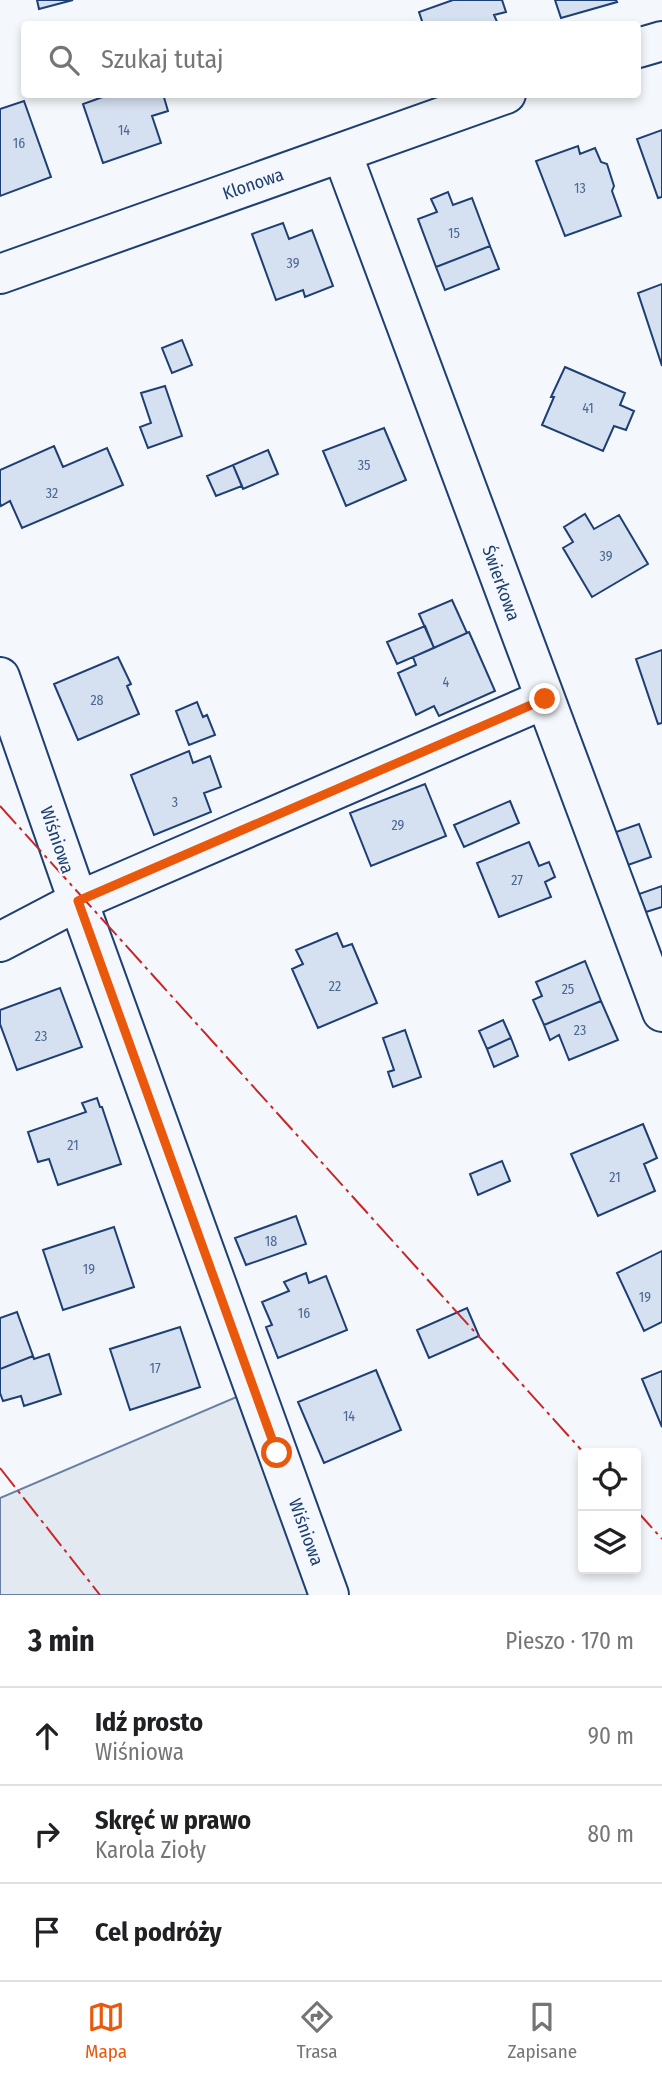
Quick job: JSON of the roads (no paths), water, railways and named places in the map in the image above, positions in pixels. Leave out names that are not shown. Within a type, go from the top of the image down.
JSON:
[{"type":"street","points":[[641,47],[662,41]]},
{"type":"street","name":"Klonowa","points":[[0,274],[495,98]]},
{"type":"street","name":"Świerkowa","points":[[342,153],[662,1012]]},
{"type":"street","name":"Wiśniowa","points":[[0,677],[78,901],[329,1595]]},
{"type":"street","points":[[0,943],[78,901],[545,699]]}]
